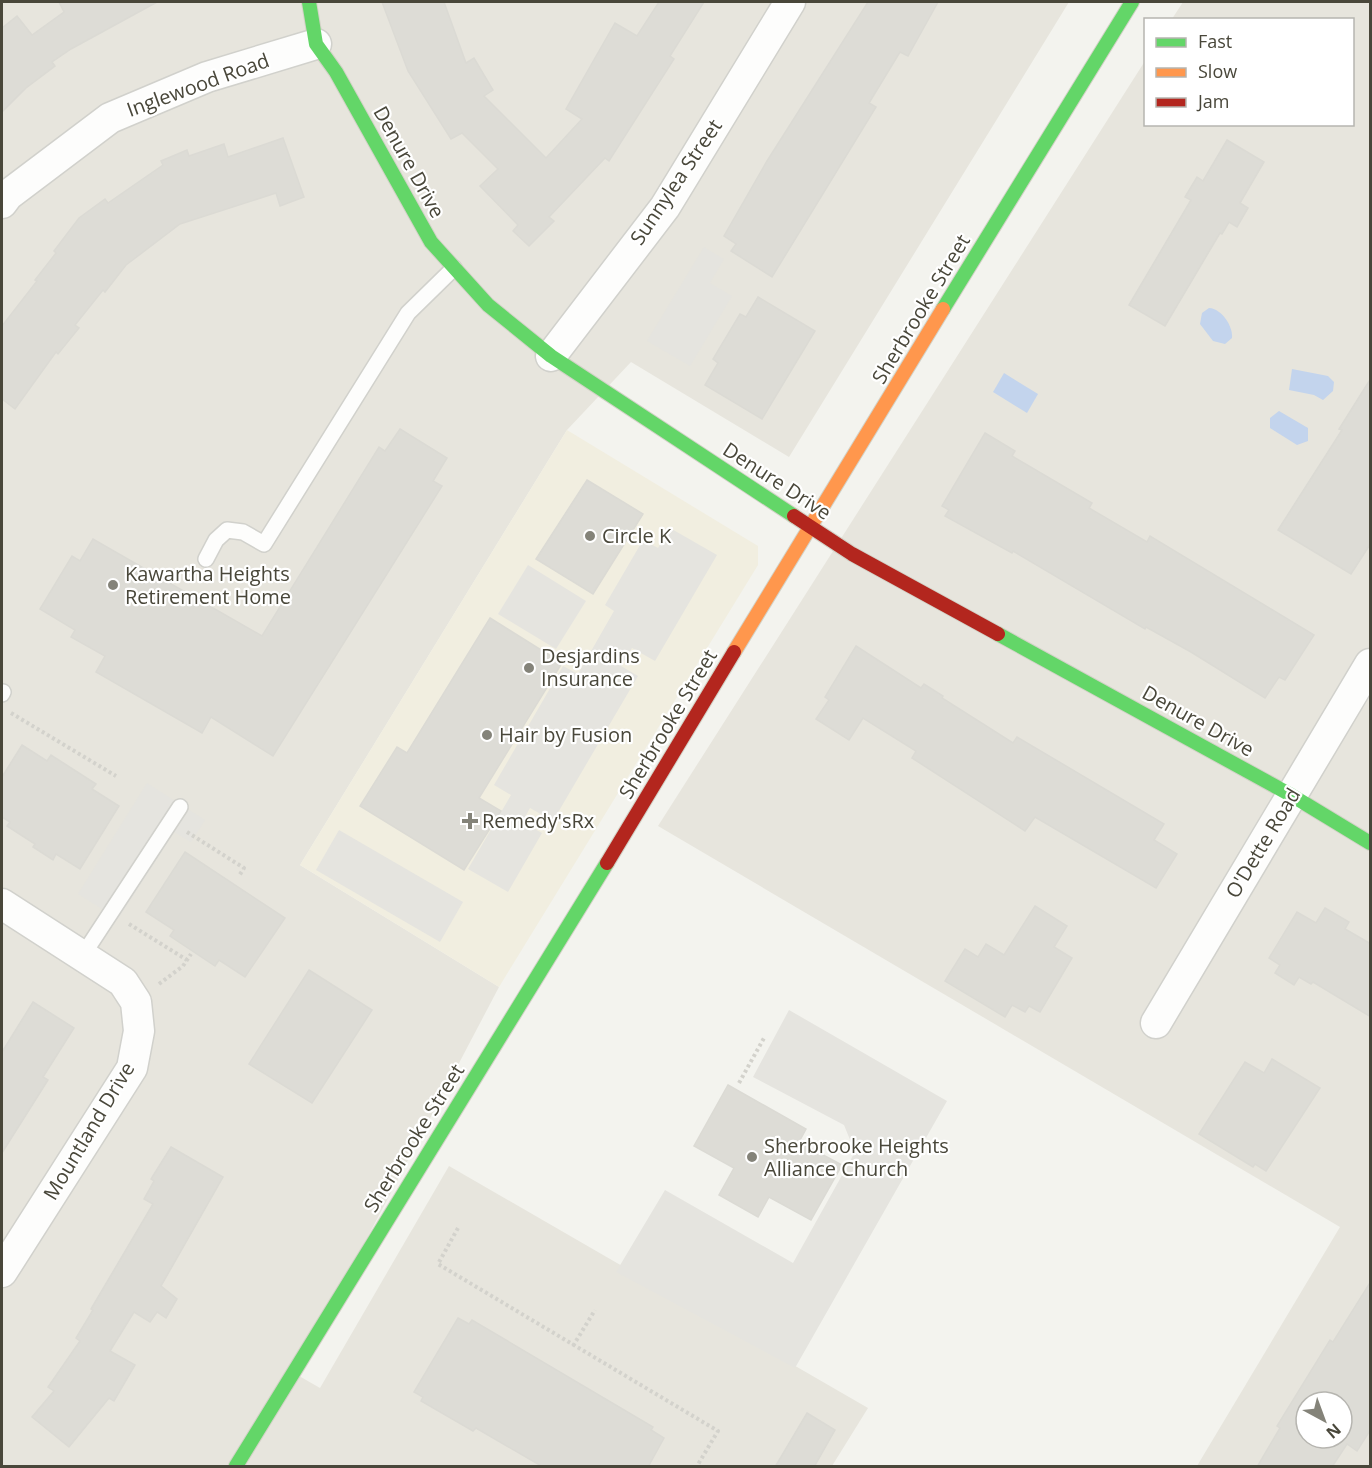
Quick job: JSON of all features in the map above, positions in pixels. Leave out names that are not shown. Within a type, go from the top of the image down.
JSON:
[{"type":"main road","name":"Denure Drive","points":[[309,2],[316,44],[336,72],[431,242],[488,305],[551,356],[852,554],[1291,795],[1371,843]]},
{"type":"main road","name":"Sherbrooke Street","points":[[236,1467],[402,1194],[545,966],[811,525],[1132,2]]},
{"type":"street","name":"Sunnylea Street","points":[[551,356],[665,207],[790,2]]},
{"type":"street","name":"Inglewood Road","points":[[2,203],[8,195],[110,118],[207,77],[316,44]]},
{"type":"street","name":"O'Dette Road","points":[[1156,1023],[1371,664]]},
{"type":"street","points":[[2,904],[123,982],[136,1002]]},
{"type":"street","name":"Mountland Drive","points":[[2,1272],[132,1068],[139,1031],[136,1002]]},
{"type":"lane","points":[[206,559],[216,540],[228,530],[243,532],[264,544],[408,313],[454,268]]},
{"type":"lane","points":[[83,955],[180,807]]},
{"type":"path","points":[[2,698],[116,776]]},
{"type":"path","points":[[170,822],[244,868],[239,876]]},
{"type":"path","points":[[111,913],[187,960]]},
{"type":"path","points":[[136,1002],[187,960],[191,954]]},
{"type":"path","points":[[739,1083],[764,1038]]},
{"type":"path","points":[[458,1228],[438,1264],[718,1431],[697,1467]]},
{"type":"path","points":[[573,1346],[595,1310]]},
{"type":"shaded area","points":[[2,2],[1069,2],[789,457],[631,362],[567,430],[300,865],[499,987],[356,1259],[287,1369],[320,1388],[449,1166],[868,1408],[832,1466],[2,1466]]},
{"type":"shaded area","points":[[1183,2],[1370,2],[1370,1466],[1197,1466],[1340,1227],[658,826],[1144,63],[1144,126],[1354,126],[1354,18],[1173,18]]},
{"type":"shaded area","points":[[704,247],[724,259],[710,283],[732,296],[690,366],[647,341]]},
{"type":"shaded area","points":[[567,430],[758,546],[758,565],[499,987],[300,865]]},
{"type":"shaded area","points":[[670,528],[717,555],[655,661],[632,648],[621,666],[638,676],[553,821],[530,808],[522,822],[542,833],[508,892],[468,869],[511,795],[494,785],[563,666],[578,674],[614,611],[605,605],[643,540],[658,548]]},
{"type":"shaded area","points":[[528,565],[586,601],[556,649],[498,614]]},
{"type":"shaded area","points":[[147,783],[205,820],[191,842],[174,832],[118,919],[78,894]]},
{"type":"shaded area","points":[[339,830],[463,902],[440,942],[316,870]]},
{"type":"shaded area","points":[[789,1010],[947,1101],[795,1368],[616,1272],[665,1190],[793,1263],[855,1152],[844,1125],[753,1077]]},
{"type":"water","points":[[1209,308],[1218,311],[1229,323],[1232,338],[1225,344],[1213,341],[1200,324],[1202,313]]},
{"type":"water","points":[[1292,369],[1328,376],[1334,382],[1333,391],[1323,400],[1314,395],[1289,390]]},
{"type":"water","points":[[1004,373],[1038,394],[1027,413],[993,392]]},
{"type":"water","points":[[1279,411],[1308,428],[1308,441],[1297,445],[1270,428],[1270,418]]},
{"type":"building","points":[[59,2],[157,2],[71,49],[52,62],[55,66],[26,88],[2,112],[2,28],[17,16],[32,35],[64,12]]},
{"type":"building","points":[[382,2],[444,2],[466,63],[474,58],[493,90],[484,96],[546,158],[582,119],[566,109],[615,23],[637,36],[659,2],[704,2],[670,56],[674,59],[609,161],[605,158],[549,217],[554,221],[529,246],[513,231],[518,225],[480,186],[498,169],[462,133],[451,139],[408,71]]},
{"type":"building","points":[[868,2],[938,2],[908,56],[900,52],[869,103],[876,107],[772,277],[731,251],[736,244],[724,236],[767,161]]},
{"type":"building","points":[[283,138],[304,197],[280,206],[276,193],[180,224],[126,265],[105,292],[103,290],[75,325],[79,328],[58,354],[56,352],[15,409],[2,399],[2,326],[37,281],[35,280],[56,253],[54,251],[79,218],[105,199],[108,203],[163,165],[161,161],[187,150],[189,156],[224,144],[228,157]]},
{"type":"building","points":[[1227,140],[1264,162],[1240,203],[1248,208],[1237,227],[1229,222],[1222,234],[1220,233],[1165,326],[1129,305],[1191,200],[1185,197],[1197,177],[1203,181]]},
{"type":"building","points":[[758,297],[815,331],[762,419],[705,385],[718,363],[713,359],[740,314],[746,317]]},
{"type":"building","points":[[1371,378],[1371,543],[1351,574],[1278,530],[1342,430],[1339,429]]},
{"type":"building","name":"Kawartha Heights Retirement Home","points":[[400,429],[447,458],[433,481],[442,486],[273,756],[211,717],[202,733],[96,672],[105,656],[71,637],[75,630],[40,609],[72,556],[80,561],[93,539],[262,636],[379,447],[385,451]]},
{"type":"building","points":[[985,433],[1015,451],[1012,456],[1092,503],[1089,508],[1147,542],[1150,536],[1314,635],[1285,680],[1279,677],[1265,698],[1191,652],[1146,627],[1145,629],[1013,551],[1012,553],[945,516],[949,510],[942,506]]},
{"type":"building","name":"Circle K","points":[[587,480],[643,514],[593,594],[536,559]]},
{"type":"building","points":[[490,618],[562,663],[479,798],[501,811],[464,870],[360,806],[397,747],[407,753]]},
{"type":"building","points":[[856,646],[921,688],[924,684],[1013,743],[1017,737],[1164,824],[1154,840],[1177,854],[1156,888],[1035,817],[1025,831],[912,758],[916,751],[863,718],[849,740],[816,719],[829,700],[825,697]]},
{"type":"building","points":[[22,745],[47,761],[51,755],[96,784],[92,789],[119,806],[80,869],[56,854],[53,860],[33,847],[35,844],[7,826],[10,822],[2,817],[2,777]]},
{"type":"building","points":[[185,852],[285,918],[245,977],[219,960],[215,966],[170,936],[174,930],[146,912]]},
{"type":"building","points":[[1035,906],[1067,926],[1054,947],[1072,958],[1040,1012],[1029,1006],[1025,1012],[1012,1005],[1005,1017],[945,981],[965,949],[978,957],[986,944],[1004,955]]},
{"type":"building","points":[[1325,908],[1349,922],[1345,929],[1371,944],[1371,1017],[1313,982],[1311,984],[1299,977],[1294,985],[1275,973],[1280,965],[1269,958],[1297,912],[1316,923]]},
{"type":"building","points":[[309,970],[372,1010],[312,1103],[249,1064]]},
{"type":"building","points":[[33,1002],[74,1028],[43,1077],[48,1080],[2,1153],[2,1052]]},
{"type":"building","points":[[1272,1059],[1320,1088],[1266,1171],[1255,1164],[1253,1167],[1199,1134],[1245,1062],[1264,1073]]},
{"type":"building","name":"Sherbrooke Heights Alliance Church","points":[[728,1085],[806,1129],[799,1142],[842,1165],[811,1220],[769,1197],[758,1217],[719,1195],[734,1168],[694,1146]]},
{"type":"building","points":[[171,1147],[223,1177],[161,1286],[177,1299],[166,1318],[157,1312],[150,1322],[134,1312],[110,1351],[135,1365],[114,1401],[109,1398],[69,1447],[32,1417],[54,1391],[48,1387],[80,1341],[76,1338],[93,1310],[91,1309],[153,1204],[144,1199],[154,1181],[151,1179]]},
{"type":"building","points":[[1371,1281],[1371,1429],[1357,1451],[1354,1449],[1354,1390],[1299,1390],[1330,1340],[1333,1342]]},
{"type":"building","points":[[458,1318],[469,1324],[472,1320],[653,1427],[651,1430],[664,1438],[648,1467],[543,1467],[476,1428],[473,1431],[421,1401],[423,1397],[414,1392]]},
{"type":"building","points":[[1294,1398],[1294,1450],[1343,1450],[1332,1467],[1257,1467],[1280,1428],[1277,1426]]},
{"type":"building","points":[[807,1413],[835,1430],[814,1467],[775,1467]]},
{"type":"traffic: fast","points":[[309,2],[316,44],[336,72],[431,242],[488,305],[551,356],[794,516]]},
{"type":"traffic: fast","points":[[943,309],[1132,2]]},
{"type":"traffic: fast","points":[[998,634],[1291,795],[1370,843]]},
{"type":"traffic: fast","points":[[236,1466],[607,863]]},
{"type":"traffic: slow","points":[[734,652],[943,309]]},
{"type":"traffic: jam","points":[[794,516],[852,554],[998,634]]},
{"type":"traffic: jam","points":[[607,863],[734,652]]},
{"type":"place","name":"Circle K","points":[[590,536]]},
{"type":"place","name":"Kawartha Heights Retirement Home","points":[[113,585]]},
{"type":"place","name":"Desjardins Insurance","points":[[529,668]]},
{"type":"place","name":"Hair by Fusion","points":[[487,735]]},
{"type":"place","name":"Remedy'sRx","points":[[470,821]]},
{"type":"place","name":"Sherbrooke Heights Alliance Church","points":[[752,1157]]}]
